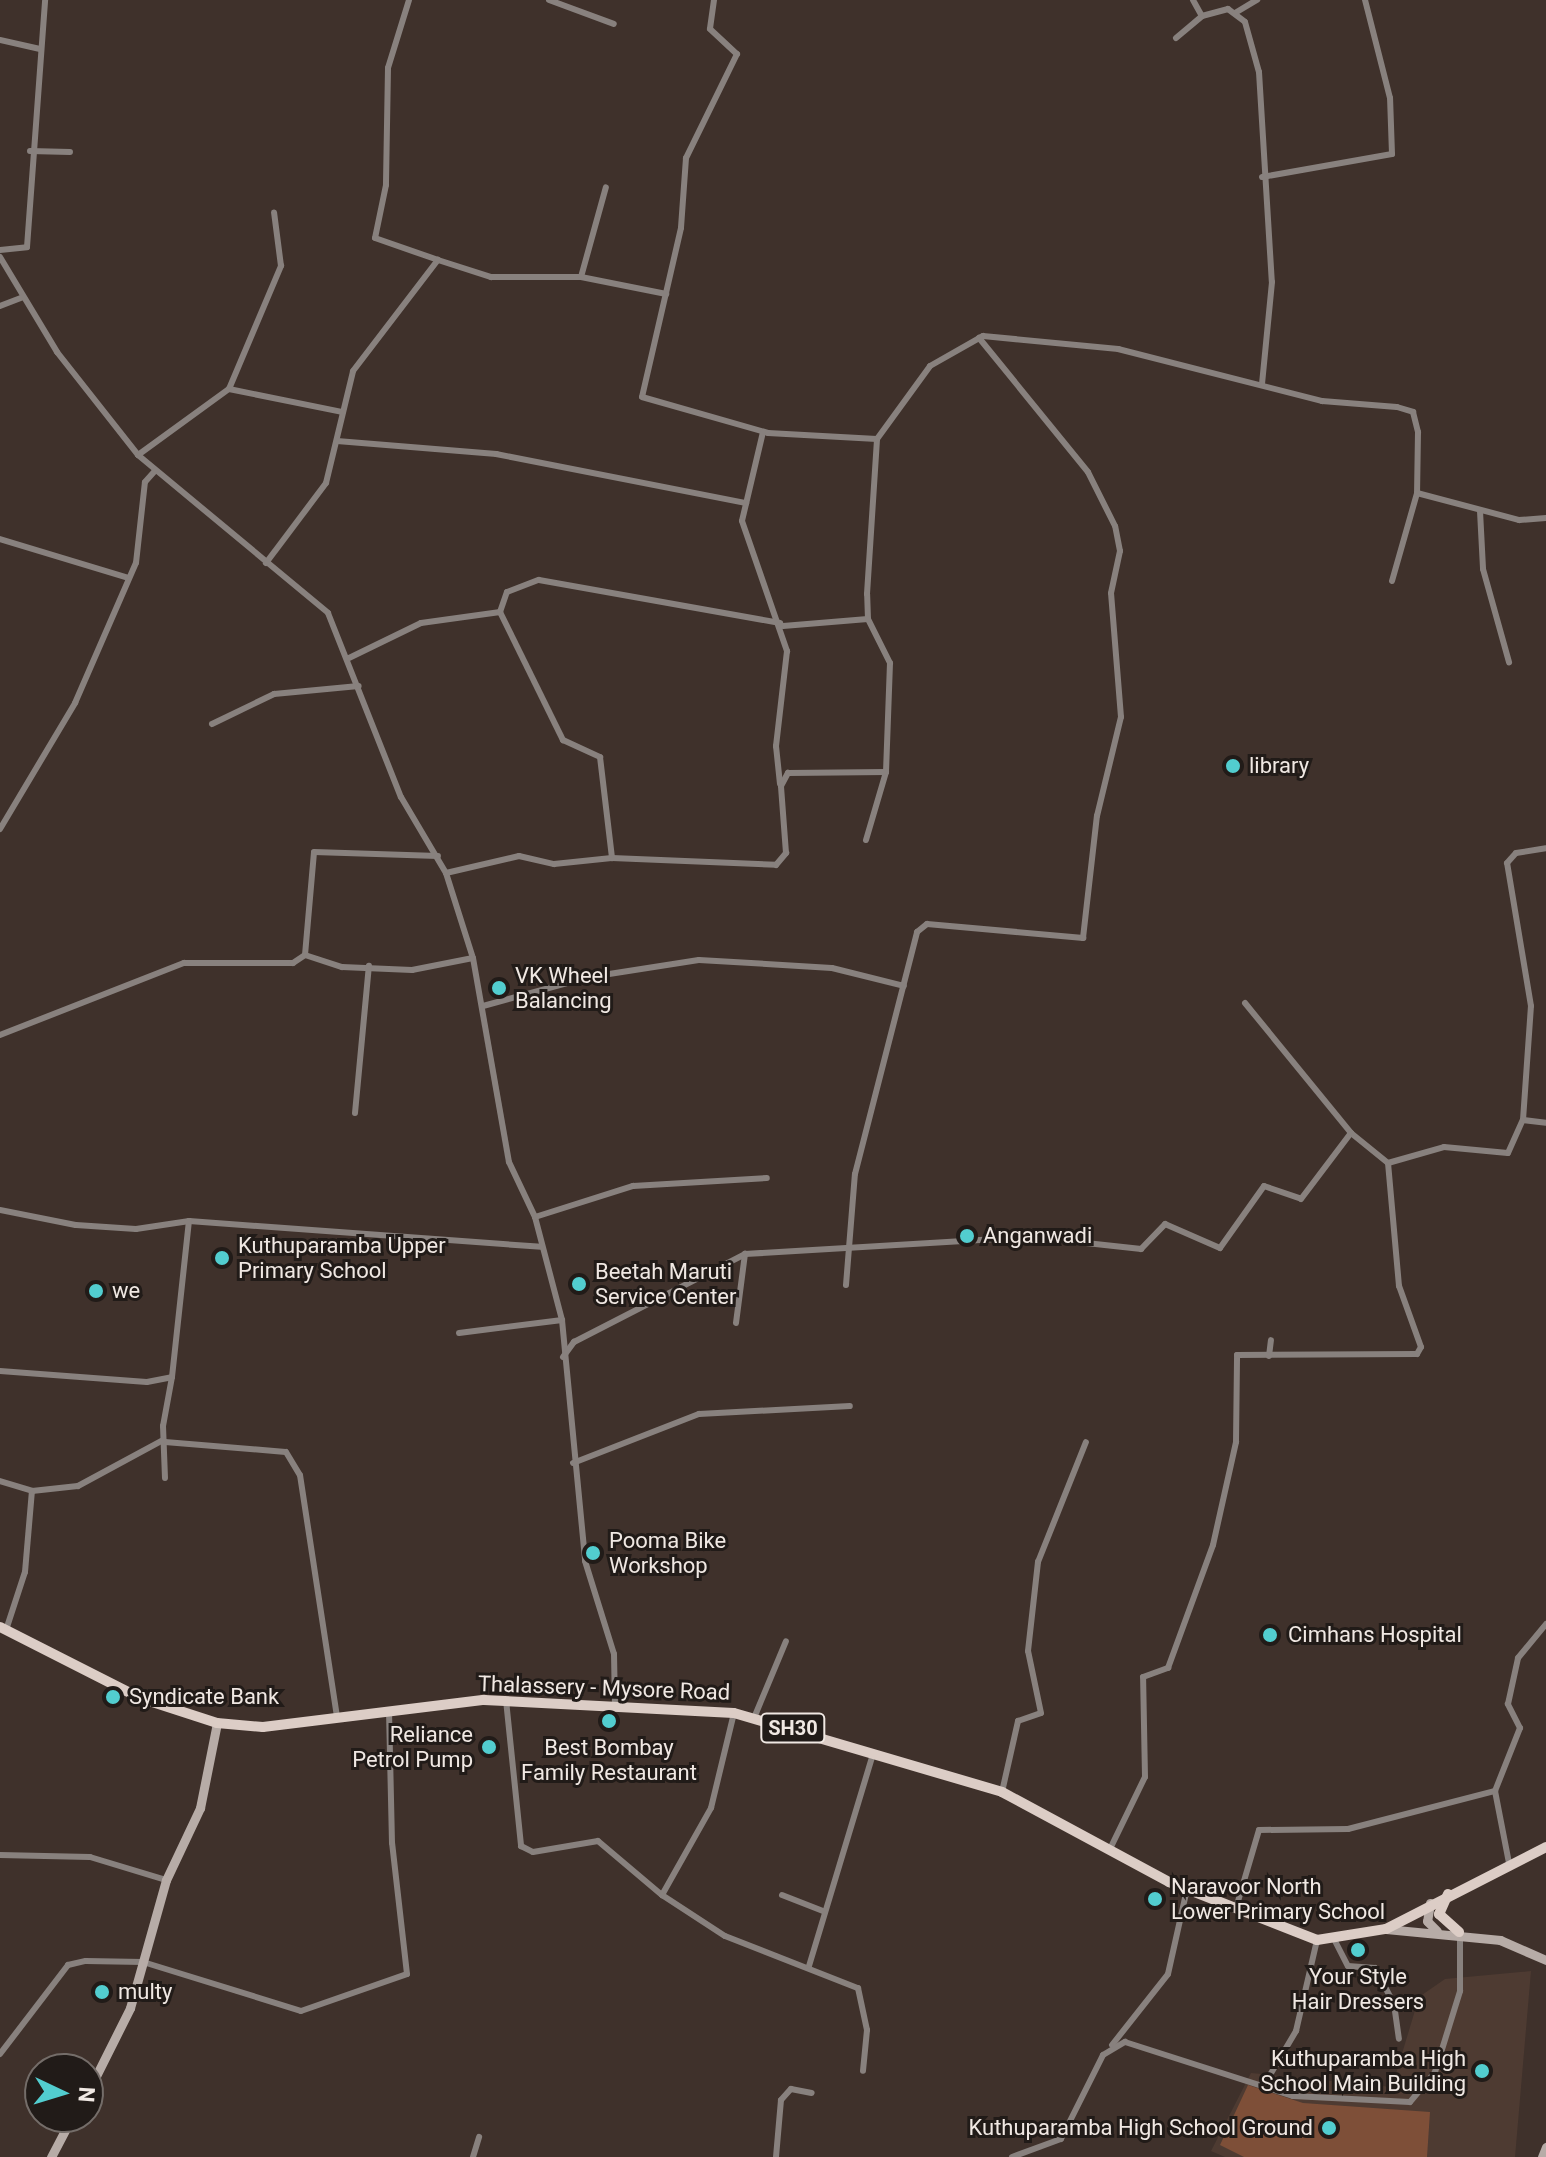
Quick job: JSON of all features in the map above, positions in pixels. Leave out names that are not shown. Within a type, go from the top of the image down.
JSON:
[{"type":"main road","name":"Thalassery - Mysore Road","points":[[3,1628],[140,1698],[217,1723],[263,1727],[506,1700],[734,1713],[874,1751],[1002,1792],[1109,1851],[1187,1889],[1317,1940],[1386,1929],[1449,1892],[1546,1847]]},
{"type":"main road","points":[[104,2065],[112,2052],[143,1962],[166,1880],[204,1797],[217,1723]]},
{"type":"main road","points":[[1449,1892],[1439,1914],[1459,1932]]},
{"type":"main road","points":[[1430,1903],[1427,1921],[1437,1931]]},
{"type":"main road","points":[[1386,1929],[1459,1932],[1546,1960]]},
{"type":"main road","points":[[51,2157],[64,2133]]},
{"type":"main road","points":[[1542,2157],[1546,2147]]},
{"type":"street","points":[[0,250],[27,247],[30,151],[45,0]]},
{"type":"street","points":[[409,0],[388,68],[386,175],[375,238],[438,260],[517,280],[581,277],[666,294]]},
{"type":"street","points":[[549,0],[614,24]]},
{"type":"street","points":[[714,0],[710,29],[737,54],[686,158],[666,294],[642,397],[763,432],[877,439]]},
{"type":"street","points":[[1193,0],[1202,16]]},
{"type":"street","points":[[1176,38],[1202,16],[1235,13],[1257,0]]},
{"type":"street","points":[[1262,177],[1392,154],[1390,98],[1365,0]]},
{"type":"street","points":[[1235,13],[1245,22],[1259,72],[1262,177],[1272,282],[1262,384]]},
{"type":"street","points":[[0,40],[40,49]]},
{"type":"street","points":[[30,151],[70,152]]},
{"type":"street","points":[[581,277],[606,187]]},
{"type":"street","points":[[138,455],[229,389],[281,266],[274,212]]},
{"type":"street","points":[[0,257],[23,297],[138,455],[328,613],[349,658],[401,797],[446,873],[473,958],[503,1135],[535,1217],[562,1320],[573,1463],[585,1561],[614,1654],[615,1705]]},
{"type":"street","points":[[266,563],[326,483],[342,412],[369,343],[438,260]]},
{"type":"street","points":[[0,306],[23,297]]},
{"type":"street","points":[[846,1285],[844,1251],[855,1174],[917,932],[927,924],[1083,938],[1097,816],[1121,717],[1111,593],[1120,551],[1115,526],[1088,472],[979,338]]},
{"type":"street","points":[[866,840],[886,772],[890,663],[868,619],[877,439],[930,366],[979,338],[1118,349],[1262,384],[1413,412],[1417,493],[1392,581]]},
{"type":"street","points":[[229,389],[342,412]]},
{"type":"street","points":[[446,873],[519,856],[554,864],[612,858],[782,863],[782,624],[752,558],[742,521],[763,432]]},
{"type":"street","points":[[337,441],[496,454],[746,503]]},
{"type":"street","points":[[0,829],[75,703],[128,578],[145,482],[155,471]]},
{"type":"street","points":[[1417,493],[1480,511],[1546,518]]},
{"type":"street","points":[[1480,511],[1483,569],[1509,662]]},
{"type":"street","points":[[0,539],[128,578]]},
{"type":"street","points":[[612,858],[600,757],[563,740],[500,612],[507,592],[539,580],[700,615],[782,624],[868,619]]},
{"type":"street","points":[[349,658],[421,623],[500,612]]},
{"type":"street","points":[[212,724],[274,694],[359,686]]},
{"type":"street","points":[[781,786],[796,770],[886,772]]},
{"type":"street","points":[[1388,1163],[1444,1147],[1508,1153],[1523,1120],[1531,1006],[1507,863],[1516,853],[1546,848]]},
{"type":"street","points":[[305,955],[314,852],[438,856]]},
{"type":"street","points":[[0,1035],[184,963],[293,963],[305,955],[412,970],[473,958]]},
{"type":"street","points":[[483,1006],[590,977],[699,960],[832,968],[904,986]]},
{"type":"street","points":[[355,1113],[369,966]]},
{"type":"street","points":[[1109,1851],[1145,1777],[1143,1677],[1168,1668],[1226,1486],[1236,1442],[1234,1362],[1237,1355],[1417,1354],[1416,1317],[1399,1286],[1388,1163],[1351,1133],[1245,1003]]},
{"type":"street","points":[[1523,1120],[1546,1123]]},
{"type":"street","points":[[563,1357],[574,1342],[745,1254],[844,1251],[1031,1237],[1141,1249],[1165,1224],[1220,1248],[1264,1186],[1301,1199],[1351,1133]]},
{"type":"street","points":[[535,1217],[633,1186],[767,1178]]},
{"type":"street","points":[[0,1210],[136,1229],[189,1221],[541,1247]]},
{"type":"street","points":[[165,1478],[164,1441],[189,1221]]},
{"type":"street","points":[[736,1323],[745,1254]]},
{"type":"street","points":[[459,1333],[562,1320]]},
{"type":"street","points":[[1269,1356],[1271,1340]]},
{"type":"street","points":[[0,1371],[147,1382],[172,1377]]},
{"type":"street","points":[[573,1463],[699,1414],[850,1406]]},
{"type":"street","points":[[0,1481],[32,1491],[78,1486],[164,1441],[286,1452],[300,1475],[337,1718]]},
{"type":"street","points":[[1002,1792],[1018,1721],[1041,1713],[1028,1651],[1038,1562],[1086,1442]]},
{"type":"street","points":[[3,1628],[25,1572],[32,1491]]},
{"type":"street","points":[[1509,1863],[1495,1791],[1520,1728],[1508,1715],[1518,1658],[1546,1624]]},
{"type":"street","points":[[754,1718],[786,1641]]},
{"type":"street","points":[[506,1700],[521,1846],[533,1852],[598,1841],[662,1895],[725,1936],[809,1966],[858,1988],[867,2030],[863,2071]]},
{"type":"street","points":[[0,2054],[68,1965],[143,1962],[301,2011],[407,1974],[392,1843],[389,1711]]},
{"type":"street","points":[[662,1895],[711,1808],[734,1713]]},
{"type":"street","points":[[809,1966],[823,1911],[874,1751]]},
{"type":"street","points":[[1235,1909],[1259,1830],[1348,1829],[1495,1791]]},
{"type":"street","points":[[0,1855],[99,1859],[166,1880]]},
{"type":"street","points":[[1012,2157],[1061,2139],[1112,2045],[1168,1974],[1187,1889]]},
{"type":"street","points":[[782,1895],[823,1911]]},
{"type":"street","points":[[1112,2045],[1141,2045],[1264,2085],[1342,2102],[1410,2102],[1426,2090],[1465,1972],[1459,1932]]},
{"type":"street","points":[[1334,1939],[1348,1966],[1375,1968],[1394,2004],[1399,2039]]},
{"type":"street","points":[[1264,2085],[1296,2031],[1317,1940]]},
{"type":"street","points":[[776,2157],[781,2100],[791,2089],[812,2093]]},
{"type":"street","points":[[473,2157],[479,2137]]},
{"type":"shaded area","points":[[1531,1971],[1515,2157],[1225,2157],[1211,2151],[1251,2073],[1392,2087],[1419,1997],[1445,1979]]},
{"type":"shaded area","name":"Kuthuparamba High School Ground","points":[[1248,2085],[1303,2103],[1430,2112],[1427,2157],[1244,2157],[1220,2145]]},
{"type":"place","name":"library","points":[[1233,766]]},
{"type":"place","name":"VK Wheel Balancing","points":[[499,988]]},
{"type":"place","name":"Anganwadi","points":[[967,1236]]},
{"type":"place","name":"Kuthuparamba Upper Primary School","points":[[222,1258]]},
{"type":"place","name":"Beetah Maruti Service Center","points":[[579,1284]]},
{"type":"place","name":"we","points":[[96,1291]]},
{"type":"place","name":"Pooma Bike Workshop","points":[[593,1553]]},
{"type":"place","name":"Cimhans Hospital","points":[[1270,1635]]},
{"type":"place","name":"Syndicate Bank","points":[[113,1697]]},
{"type":"place","name":"Best Bombay Family Restaurant","points":[[609,1721]]},
{"type":"place","name":"Reliance Petrol Pump","points":[[489,1747]]},
{"type":"place","name":"Naravoor North Lower Primary School","points":[[1155,1899]]},
{"type":"place","name":"Your Style Hair Dressers","points":[[1358,1950]]},
{"type":"place","name":"multy","points":[[102,1992]]},
{"type":"place","name":"Kuthuparamba High School Main Building","points":[[1482,2071]]},
{"type":"place","name":"Kuthuparamba High School Ground","points":[[1329,2128]]}]
